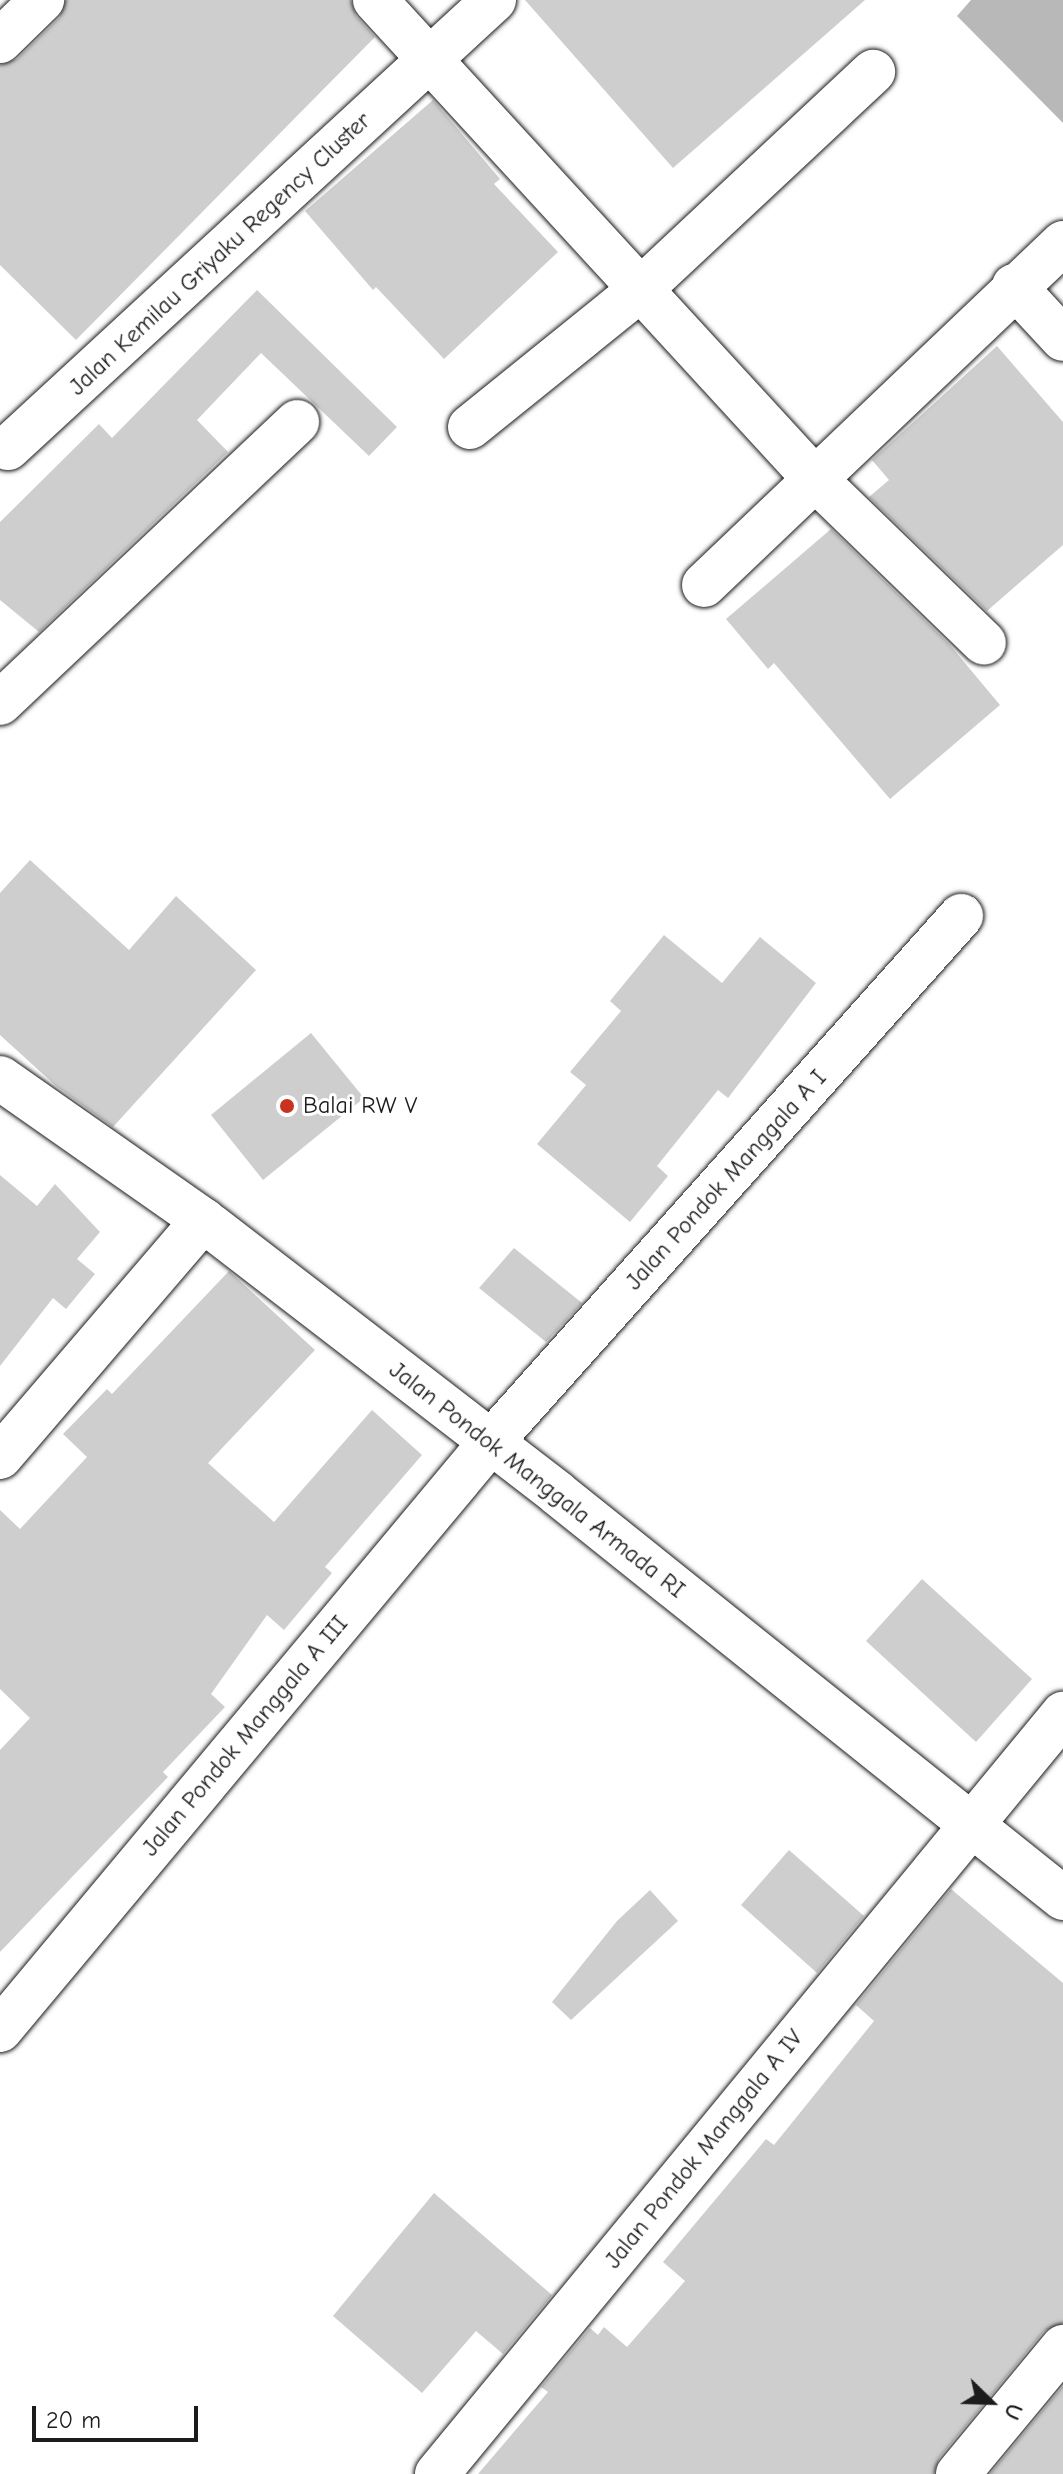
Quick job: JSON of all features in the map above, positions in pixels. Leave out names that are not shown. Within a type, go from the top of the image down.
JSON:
[{"type":"street","points":[[0,41],[42,0]]},
{"type":"street","points":[[375,0],[813,477],[984,643]]},
{"type":"street","name":"Jalan Kemilau Griyaku Regency Cluster","points":[[8,448],[494,0]]},
{"type":"street","points":[[470,427],[641,289],[873,72]]},
{"type":"street","points":[[704,585],[813,477],[1063,243]]},
{"type":"street","points":[[1014,286],[1063,339]]},
{"type":"street","points":[[0,703],[297,422]]},
{"type":"street","name":"Jalan Pondok Manggala A I","points":[[490,1443],[961,916]]},
{"type":"street","name":"Jalan Pondok Manggala Armada RI","points":[[0,1078],[203,1220],[490,1443],[1063,1898]]},
{"type":"street","points":[[0,1457],[203,1220]]},
{"type":"street","name":"Jalan Pondok Manggala A III","points":[[0,2030],[490,1443]]},
{"type":"street","name":"Jalan Pondok Manggala A IV","points":[[437,2474],[970,1823],[1063,1714]]},
{"type":"street","points":[[958,2474],[1063,2347]]},
{"type":"shaded area","points":[[971,0],[1063,0],[1063,123],[957,16]]},
{"type":"building","points":[[66,0],[351,0],[356,16],[375,37],[76,340],[0,265],[0,65],[17,59],[59,18]]},
{"type":"building","points":[[525,0],[865,0],[673,168]]},
{"type":"building","points":[[433,100],[500,179],[494,184],[558,252],[444,359],[376,287],[373,290],[305,211]]},
{"type":"building","points":[[257,290],[397,427],[369,456],[261,353],[197,420],[228,452],[39,632],[0,600],[0,522],[99,424],[112,438]]},
{"type":"building","points":[[997,346],[1063,422],[1063,545],[987,611],[869,497],[889,480],[872,460]]},
{"type":"building","points":[[831,529],[949,644],[1000,705],[890,799],[774,663],[768,669],[726,619]]},
{"type":"building","points":[[30,860],[129,950],[176,896],[256,970],[113,1127],[56,1086],[0,1035],[0,893]]},
{"type":"building","points":[[664,935],[722,983],[760,937],[816,983],[728,1098],[718,1090],[657,1166],[668,1176],[630,1222],[537,1144],[586,1085],[570,1072],[621,1011],[610,1001]]},
{"type":"building","name":"Balai RW V","points":[[311,1033],[364,1098],[263,1180],[211,1115]]},
{"type":"building","points":[[0,1175],[37,1206],[55,1184],[100,1232],[77,1259],[95,1274],[66,1309],[53,1298],[0,1366]]},
{"type":"building","points":[[514,1248],[582,1303],[546,1342],[479,1288]]},
{"type":"building","points":[[229,1271],[315,1350],[208,1463],[274,1522],[372,1410],[422,1455],[325,1567],[332,1573],[284,1630],[267,1615],[211,1694],[225,1707],[163,1772],[168,1777],[0,1952],[0,1750],[30,1718],[0,1689],[0,1510],[20,1529],[87,1457],[63,1434],[107,1389],[112,1394]]},
{"type":"building","points":[[922,1579],[1032,1679],[976,1742],[866,1641]]},
{"type":"building","points":[[789,1850],[864,1916],[817,1973],[741,1905]]},
{"type":"building","points":[[951,1889],[1063,1983],[1063,2323],[1044,2331],[939,2458],[934,2474],[478,2474],[548,2392],[541,2387],[590,2328],[598,2335],[604,2327],[627,2347],[685,2281],[663,2262],[766,2139],[774,2145],[874,2021],[856,2005]]},
{"type":"building","points":[[650,1890],[678,1921],[571,2020],[552,2002],[617,1921]]},
{"type":"building","points":[[434,2193],[552,2295],[503,2354],[476,2331],[422,2393],[333,2316]]},
{"type":"building","points":[[1063,2386],[1063,2474],[990,2474]]},
{"type":"place","name":"Balai RW V","points":[[287,1106]]}]
